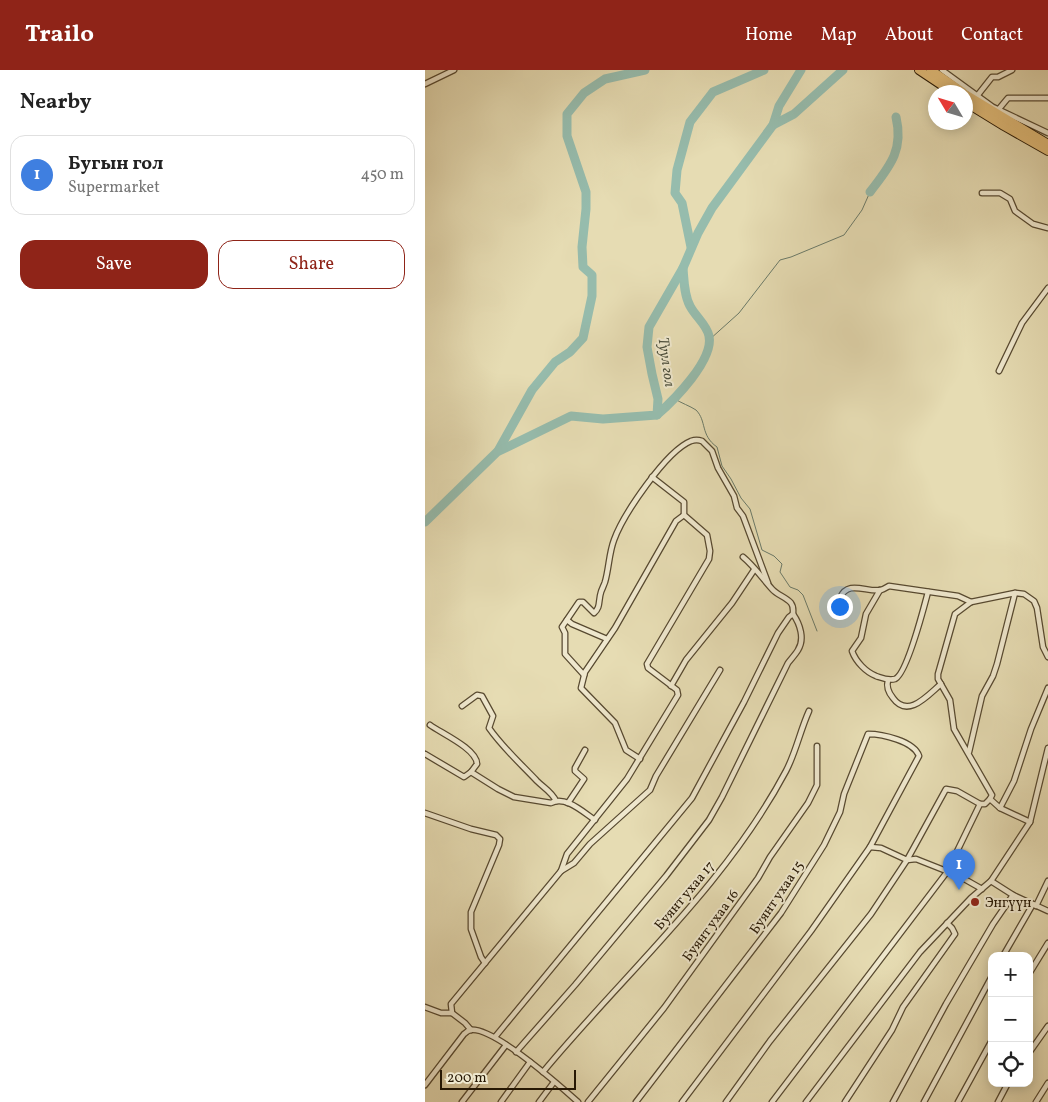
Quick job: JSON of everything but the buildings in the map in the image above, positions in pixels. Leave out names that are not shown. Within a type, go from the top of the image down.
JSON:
[{"type":"main road","points":[[919,70],[942,85]]},
{"type":"main road","points":[[931,70],[953,85]]},
{"type":"main road","points":[[973,97],[1048,143]]},
{"type":"main road","points":[[973,107],[1048,151]]},
{"type":"street","points":[[425,84],[454,70]]},
{"type":"street","points":[[942,70],[979,99],[992,77],[993,70]]},
{"type":"street","points":[[992,77],[998,77],[1012,70]]},
{"type":"street","points":[[1048,98],[1008,98],[997,112],[1048,133]]},
{"type":"street","points":[[981,193],[1000,193],[1010,199],[1015,211],[1033,224],[1048,228]]},
{"type":"street","points":[[999,371],[1022,323],[1048,288]]},
{"type":"street","points":[[584,675],[565,654],[565,633],[562,627],[579,602],[583,602],[594,613],[599,607],[600,593],[605,582],[614,540],[623,521],[652,477],[674,452],[692,440],[702,440],[709,446],[737,508],[743,516],[768,584]]},
{"type":"street","points":[[452,1013],[451,1004],[561,870],[567,854],[622,786],[678,695],[677,690],[648,668],[648,660],[709,560],[710,551],[707,535],[685,515],[684,502],[652,477]]},
{"type":"street","points":[[640,759],[626,750],[615,724],[581,688],[584,675],[651,566],[676,521],[685,515]]},
{"type":"street","points":[[516,1052],[666,876],[709,820],[723,798],[788,663],[798,651],[802,634],[797,619],[793,614],[793,606],[772,590],[743,557]]},
{"type":"street","points":[[671,686],[685,660],[732,603],[754,570]]},
{"type":"street","points":[[841,600],[841,594],[855,587],[880,590],[889,586],[958,596],[971,602]]},
{"type":"street","points":[[880,590],[866,614],[861,638],[852,652],[865,670],[888,680],[896,679],[902,672],[915,638],[928,592]]},
{"type":"street","points":[[969,752],[982,696],[997,664],[1015,593]]},
{"type":"street","points":[[725,1102],[871,914],[907,860],[946,789],[957,791],[980,804],[985,804],[990,800],[992,795],[954,728],[950,700],[937,674],[955,614],[971,602],[1015,593],[1024,594],[1034,601],[1037,608],[1043,648],[1048,657]]},
{"type":"street","points":[[495,1038],[691,798],[744,702],[778,633],[793,614]]},
{"type":"street","points":[[567,620],[607,639]]},
{"type":"street","points":[[561,870],[574,863],[590,844],[650,790],[656,776],[720,670]]},
{"type":"street","points":[[888,680],[888,691],[896,703],[909,707],[917,704],[941,684]]},
{"type":"street","points":[[1000,808],[1014,781],[1031,729],[1048,688]]},
{"type":"street","points":[[462,706],[477,695],[482,696],[493,716],[489,728],[500,744],[539,783],[554,795],[556,801]]},
{"type":"street","name":"Буянт ухаа 17","points":[[543,1072],[567,1043],[683,916],[735,851],[785,772],[796,749],[809,711]]},
{"type":"street","points":[[425,754],[464,777],[477,764],[475,757],[450,736],[444,735],[430,725]]},
{"type":"street","name":"Буянт ухаа 15","points":[[636,1102],[781,913],[824,845],[840,812],[844,794],[868,734],[885,736],[903,742],[917,752],[919,756],[870,847]]},
{"type":"street","name":"Буянт ухаа 16","points":[[587,1102],[664,1008],[758,878],[808,803],[817,785],[817,746]]},
{"type":"street","points":[[807,1102],[920,952],[991,881],[1030,822],[1048,748]]},
{"type":"street","points":[[568,803],[583,780],[575,771],[575,768],[585,750]]},
{"type":"street","points":[[471,772],[491,785],[514,796],[551,804],[556,801],[568,803],[595,820]]},
{"type":"street","points":[[990,800],[1000,808],[1030,822]]},
{"type":"street","points":[[772,1102],[947,872],[980,804]]},
{"type":"street","points":[[425,813],[471,829],[496,835],[499,839],[499,845],[471,912],[471,929],[481,957],[485,962]]},
{"type":"street","points":[[682,1102],[811,931],[870,847],[881,848],[907,860],[916,859],[959,876],[982,889]]},
{"type":"street","points":[[991,881],[1013,895],[1048,911]]},
{"type":"street","points":[[1006,952],[1048,881]]},
{"type":"street","points":[[893,1102],[946,1004],[993,924],[1013,895]]},
{"type":"street","points":[[845,1102],[892,1030],[903,1007],[955,934],[947,923]]},
{"type":"street","points":[[1033,968],[1048,944]]},
{"type":"street","points":[[924,1102],[988,983]]},
{"type":"street","points":[[425,1007],[441,1013],[452,1013],[471,1030]]},
{"type":"street","points":[[1033,1047],[1048,1026]]},
{"type":"street","points":[[425,1084],[464,1034],[471,1030],[476,1030],[495,1038],[516,1052],[578,1102]]},
{"type":"street","points":[[958,1102],[991,1042]]},
{"type":"street","points":[[461,1102],[506,1045]]},
{"type":"street","points":[[501,1102],[530,1062]]},
{"type":"street","points":[[539,1102],[554,1082]]},
{"type":"street","points":[[1037,1102],[1048,1083]]},
{"type":"street","points":[[998,1102],[1006,1087]]},
{"type":"waterway","points":[[498,451],[532,390],[555,362],[570,352],[583,338],[592,296],[592,275],[583,267],[582,247],[586,192],[567,136],[567,114],[584,93],[605,79],[645,70]]},
{"type":"waterway","name":"Туул гол","points":[[691,247],[682,203],[675,193],[677,170],[690,122],[713,92],[764,70]]},
{"type":"waterway","name":"Туул гол","points":[[425,522],[497,452],[571,416],[603,419],[657,415],[658,399],[647,347],[649,327],[683,268],[698,233],[712,208],[773,125],[779,106],[801,70]]},
{"type":"waterway","points":[[773,125],[794,114],[843,70]]},
{"type":"waterway","points":[[870,192],[893,158],[898,140],[896,117]]},
{"type":"waterway","points":[[709,340],[739,313],[780,260],[844,235],[862,210],[870,192]]},
{"type":"waterway","points":[[657,415],[691,379],[699,368],[709,346],[708,332],[688,302],[683,268]]},
{"type":"waterway","points":[[675,399],[696,410],[699,414],[708,438],[717,447],[722,466],[741,498],[750,509],[762,550],[774,556],[782,564],[780,572],[790,587],[798,590],[803,595],[817,631]]},
{"type":"place","name":"Бугын гол","points":[[959,890]]},
{"type":"place","name":"Энгүүн","points":[[975,902]]}]
